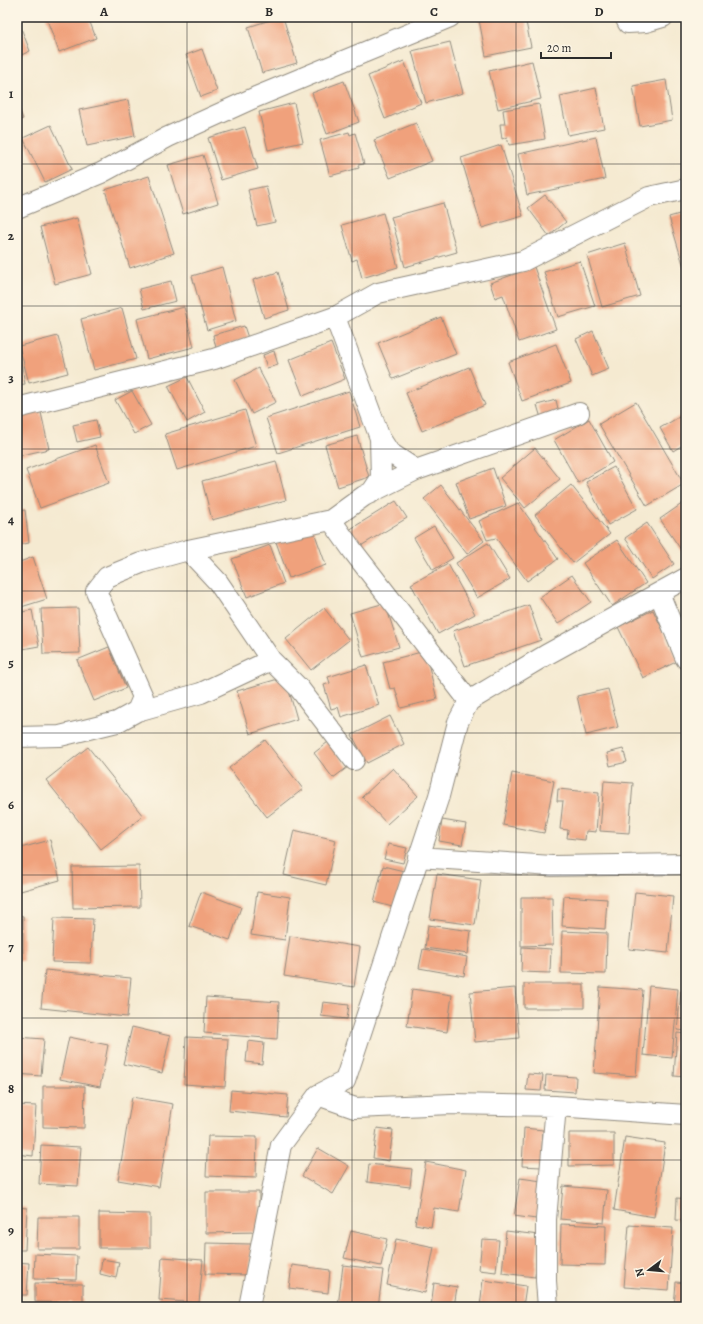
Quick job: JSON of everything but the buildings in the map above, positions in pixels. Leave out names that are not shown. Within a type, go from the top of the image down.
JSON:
[{"type":"street","points":[[17,208],[101,173],[168,137],[256,97],[450,17]]},
{"type":"street","points":[[625,17],[628,23],[646,22],[663,17]]},
{"type":"street","points":[[17,408],[214,359],[335,317],[378,293],[523,261],[649,198],[686,189]]},
{"type":"street","points":[[335,317],[380,438],[389,452],[416,470]]},
{"type":"street","points":[[137,711],[143,697],[96,590],[107,577],[141,563],[188,550],[331,520],[364,496],[416,470],[579,413]]},
{"type":"street","points":[[371,493],[381,478],[380,438]]},
{"type":"street","points":[[331,520],[353,551],[469,701]]},
{"type":"street","points":[[188,550],[218,582],[271,660],[299,688],[354,760]]},
{"type":"street","points":[[249,1307],[281,1145],[318,1095],[345,1081],[439,796],[458,722],[469,701],[546,655],[686,578]]},
{"type":"street","points":[[659,593],[686,660]]},
{"type":"street","points":[[17,737],[60,736],[117,722],[137,711],[201,693],[271,660]]},
{"type":"street","points":[[418,857],[552,866],[686,864]]},
{"type":"street","points":[[318,1095],[356,1108],[452,1104],[556,1106],[686,1115]]},
{"type":"street","points":[[548,1307],[546,1281],[546,1219],[556,1106]]}]
